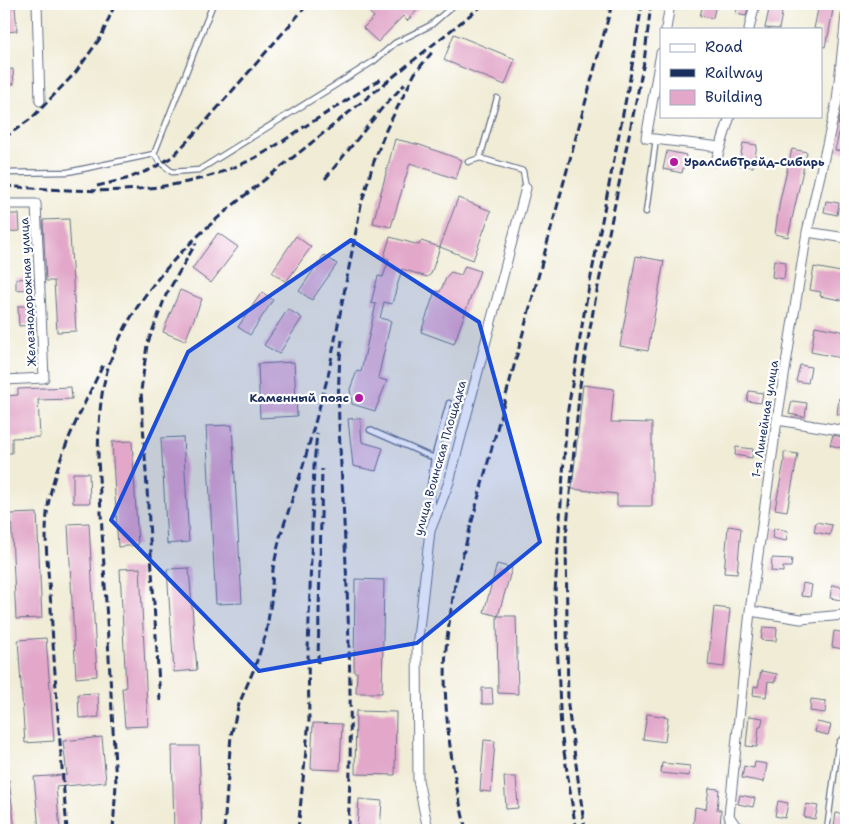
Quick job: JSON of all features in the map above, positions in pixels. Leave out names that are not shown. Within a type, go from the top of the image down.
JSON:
[{"type":"street","points":[[37,4],[40,101]]},
{"type":"street","points":[[666,28],[670,4]]},
{"type":"street","points":[[749,28],[755,4]]},
{"type":"street","name":"1-я Линейная улица","points":[[728,816],[750,611],[777,420],[807,232],[842,101],[846,16]]},
{"type":"street","points":[[660,58],[646,138],[720,147]]},
{"type":"street","points":[[716,161],[729,118]]},
{"type":"street","name":"улица Воинская Площадка","points":[[428,830],[418,780],[417,647],[428,540],[435,516],[449,482],[526,188]]},
{"type":"street","name":"Железнодорожная улица","points":[[4,204],[36,204],[44,378],[4,380]]},
{"type":"street","points":[[807,232],[846,238]]},
{"type":"street","points":[[777,420],[846,431]]},
{"type":"street","points":[[750,611],[800,618],[846,616]]},
{"type":"street","points":[[728,816],[735,825],[745,830]]},
{"type":"lane","points":[[154,154],[213,4]]},
{"type":"lane","points":[[154,154],[172,172],[199,170],[374,61],[395,43],[431,25],[456,4]]},
{"type":"lane","points":[[480,158],[497,98]]},
{"type":"lane","points":[[646,212],[656,139]]},
{"type":"lane","points":[[4,173],[68,172],[154,154]]},
{"type":"lane","points":[[468,162],[480,158],[522,171],[526,188]]},
{"type":"lane","points":[[435,516],[430,487],[434,458],[449,403]]},
{"type":"lane","points":[[370,430],[434,458]]},
{"type":"lane","points":[[827,830],[838,746],[840,741],[846,736]]},
{"type":"lane","name":"1-я Линейная улица","points":[[728,816],[728,830]]},
{"type":"highlighted area","points":[[351,240],[479,322],[540,542],[417,643],[259,671],[111,520],[188,352]]},
{"type":"building","points":[[360,4],[423,4],[407,21],[403,16],[378,42],[363,28],[374,17]]},
{"type":"building","points":[[703,4],[716,4],[713,18],[700,16]]},
{"type":"building","points":[[738,4],[749,4],[746,16],[736,14]]},
{"type":"building","points":[[819,4],[834,4],[825,47],[822,46],[822,28],[814,28]]},
{"type":"building","points":[[770,5],[783,8],[779,28],[765,28]]},
{"type":"building","points":[[4,7],[15,7],[17,31],[5,32]]},
{"type":"building","points":[[454,34],[515,59],[505,85],[444,60]]},
{"type":"building","points":[[13,69],[14,84],[4,85],[4,70]]},
{"type":"building","points":[[841,112],[846,113],[846,152],[835,150],[841,125],[838,125]]},
{"type":"building","points":[[395,139],[420,145],[462,160],[456,179],[410,163],[391,227],[373,223]]},
{"type":"building","points":[[743,143],[757,145],[753,167],[739,165]]},
{"type":"building","points":[[792,149],[807,152],[788,237],[775,234],[780,200]]},
{"type":"building","name":"УралСибТрейд-Сибирь","points":[[667,151],[686,155],[682,173],[663,169]]},
{"type":"building","points":[[458,198],[491,211],[473,260],[440,247]]},
{"type":"building","points":[[826,201],[839,203],[837,215],[824,212]]},
{"type":"building","points":[[4,214],[19,214],[20,231],[4,232]]},
{"type":"building","points":[[69,219],[76,331],[57,332],[54,281],[46,281],[43,220]]},
{"type":"building","points":[[218,233],[238,247],[211,283],[192,269]]},
{"type":"building","points":[[296,236],[311,247],[286,282],[272,272]]},
{"type":"building","points":[[390,237],[419,245],[421,241],[440,247],[431,274],[427,277],[402,269],[392,304],[384,302],[380,318],[391,321],[378,378],[387,381],[375,411],[352,404],[350,389],[357,371],[361,372],[376,304],[371,303],[378,276],[383,277],[389,259],[384,257]]},
{"type":"building","points":[[324,255],[337,264],[312,300],[299,291]]},
{"type":"building","points":[[636,256],[664,261],[648,351],[620,346]]},
{"type":"building","points":[[774,260],[786,262],[784,279],[772,277]]},
{"type":"building","points":[[465,266],[480,271],[454,344],[421,332],[435,291],[440,292],[447,276],[451,272],[461,275]]},
{"type":"building","points":[[814,267],[846,273],[846,301],[820,296],[821,292],[810,290]]},
{"type":"building","points":[[33,278],[34,289],[16,290],[16,279]]},
{"type":"building","points":[[180,290],[202,299],[185,341],[163,332]]},
{"type":"building","points":[[262,292],[273,300],[250,335],[238,327]]},
{"type":"building","points":[[18,306],[30,306],[31,325],[19,326]]},
{"type":"building","points":[[288,309],[302,318],[279,354],[264,345]]},
{"type":"building","points":[[815,326],[846,332],[846,359],[811,352]]},
{"type":"building","points":[[294,362],[297,416],[260,418],[258,364]]},
{"type":"building","points":[[800,365],[811,367],[808,383],[796,381]]},
{"type":"building","points":[[583,385],[614,389],[611,422],[652,423],[652,506],[617,506],[617,494],[572,489]]},
{"type":"building","points":[[71,387],[72,399],[38,400],[40,437],[12,438],[12,453],[4,453],[4,396],[18,395],[18,389]]},
{"type":"building","points":[[749,391],[763,393],[761,403],[747,401]]},
{"type":"building","points":[[839,398],[846,399],[846,415],[837,414]]},
{"type":"building","points":[[792,401],[807,403],[805,417],[789,414]]},
{"type":"building","points":[[360,418],[362,442],[383,448],[376,471],[353,466],[348,419]]},
{"type":"building","points":[[232,425],[242,603],[216,604],[206,426]]},
{"type":"building","points":[[833,435],[846,438],[845,449],[830,445]]},
{"type":"building","points":[[183,437],[189,542],[167,544],[161,438]]},
{"type":"building","points":[[132,441],[138,545],[118,547],[112,442]]},
{"type":"building","points":[[736,447],[753,449],[752,458],[735,455]]},
{"type":"building","points":[[784,452],[798,454],[787,511],[775,509],[784,462]]},
{"type":"building","points":[[73,473],[89,473],[90,503],[73,503]]},
{"type":"building","points":[[37,513],[42,618],[16,619],[11,514]]},
{"type":"building","points":[[816,522],[832,525],[830,535],[814,532]]},
{"type":"building","points":[[89,523],[97,676],[76,678],[68,524]]},
{"type":"building","points":[[728,526],[741,528],[737,574],[724,573]]},
{"type":"building","points":[[774,528],[788,531],[786,541],[772,538]]},
{"type":"building","points":[[772,558],[792,559],[791,567],[783,567],[783,572],[771,571]]},
{"type":"building","points":[[497,564],[512,568],[498,616],[484,612]]},
{"type":"building","points":[[140,568],[148,726],[125,727],[122,688],[126,688],[120,569]]},
{"type":"building","points":[[189,568],[197,670],[174,672],[167,569]]},
{"type":"building","points":[[355,579],[384,580],[382,693],[356,693],[357,672],[354,672]]},
{"type":"building","points":[[803,583],[812,585],[810,597],[801,596]]},
{"type":"building","points":[[832,585],[843,587],[841,600],[830,598]]},
{"type":"building","points":[[714,607],[730,609],[724,667],[708,665]]},
{"type":"building","points":[[497,616],[516,616],[518,694],[498,693]]},
{"type":"building","points":[[763,627],[777,628],[776,641],[761,640]]},
{"type":"building","points":[[834,631],[846,633],[843,649],[832,647]]},
{"type":"building","points":[[46,638],[54,741],[25,743],[18,640]]},
{"type":"building","points":[[761,671],[777,674],[775,682],[768,681],[766,697],[753,695],[754,686],[758,687]]},
{"type":"building","points":[[482,688],[492,688],[493,704],[482,704]]},
{"type":"building","points":[[98,693],[99,717],[79,718],[78,694]]},
{"type":"building","points":[[811,699],[826,701],[825,713],[810,711]]},
{"type":"building","points":[[356,711],[396,712],[395,775],[355,774]]},
{"type":"building","points":[[647,714],[668,717],[665,742],[643,739]]},
{"type":"building","points":[[749,716],[763,718],[761,727],[759,727],[757,747],[746,746]]},
{"type":"building","points":[[817,722],[831,725],[828,735],[815,732]]},
{"type":"building","points":[[313,723],[342,724],[340,770],[311,769]]},
{"type":"building","points":[[102,737],[106,782],[56,787],[60,830],[39,830],[34,777],[67,775],[63,741]]},
{"type":"building","points":[[484,740],[495,741],[491,792],[480,791]]},
{"type":"building","points":[[172,746],[199,746],[202,830],[174,830]]},
{"type":"building","points":[[755,762],[767,764],[764,782],[742,778],[744,766],[754,768]]},
{"type":"building","points":[[662,763],[690,766],[689,776],[661,773]]},
{"type":"building","points":[[504,777],[516,777],[518,808],[506,809]]},
{"type":"building","points":[[4,780],[9,780],[15,830],[4,830]]},
{"type":"building","points":[[709,788],[719,789],[717,810],[721,810],[720,830],[693,830],[695,807],[706,809]]},
{"type":"building","points":[[740,795],[755,798],[753,807],[738,804]]},
{"type":"building","points":[[359,799],[382,801],[380,830],[357,830]]},
{"type":"building","points":[[778,801],[788,803],[785,818],[775,816]]},
{"type":"building","points":[[806,804],[818,806],[815,819],[804,817]]},
{"type":"building","points":[[836,813],[846,815],[846,828],[834,826]]},
{"type":"railway","points":[[4,138],[32,118],[76,72],[101,37],[115,4]]},
{"type":"railway","points":[[97,186],[126,179],[152,169],[172,157],[200,128],[308,4]]},
{"type":"railway","points":[[113,830],[116,784],[98,458],[102,392],[113,354],[129,321],[149,290],[197,237],[224,212],[484,4]]},
{"type":"railway","points":[[466,830],[452,763],[445,695],[446,649],[455,584],[612,4]]},
{"type":"railway","points":[[576,830],[561,732],[555,592],[567,415],[586,302],[630,78],[642,4]]},
{"type":"railway","points":[[585,830],[568,706],[566,537],[580,385],[594,306],[644,62],[651,4]]},
{"type":"railway","points":[[224,830],[231,735],[239,704],[266,634],[271,602],[273,569],[280,537],[303,466],[328,376],[361,205],[373,164],[386,130],[415,73],[434,50]]},
{"type":"railway","points":[[4,186],[95,191],[125,190],[184,183],[213,175],[259,156],[381,79]]},
{"type":"railway","points":[[325,179],[383,107],[405,84]]},
{"type":"railway","points":[[160,701],[141,391],[147,345],[166,295],[196,243]]},
{"type":"railway","points":[[342,340],[339,385],[339,431],[350,676],[348,830]]},
{"type":"railway","points":[[67,830],[47,557],[47,518],[52,488],[63,452],[103,365]]},
{"type":"railway","points":[[298,830],[309,720],[308,651],[314,465],[317,433]]},
{"type":"railway","points":[[318,663],[322,469]]},
{"type":"place","name":"УралСибТрейд-Сибирь","points":[[674,162]]},
{"type":"place","name":"Каменный пояс","points":[[359,398]]}]
